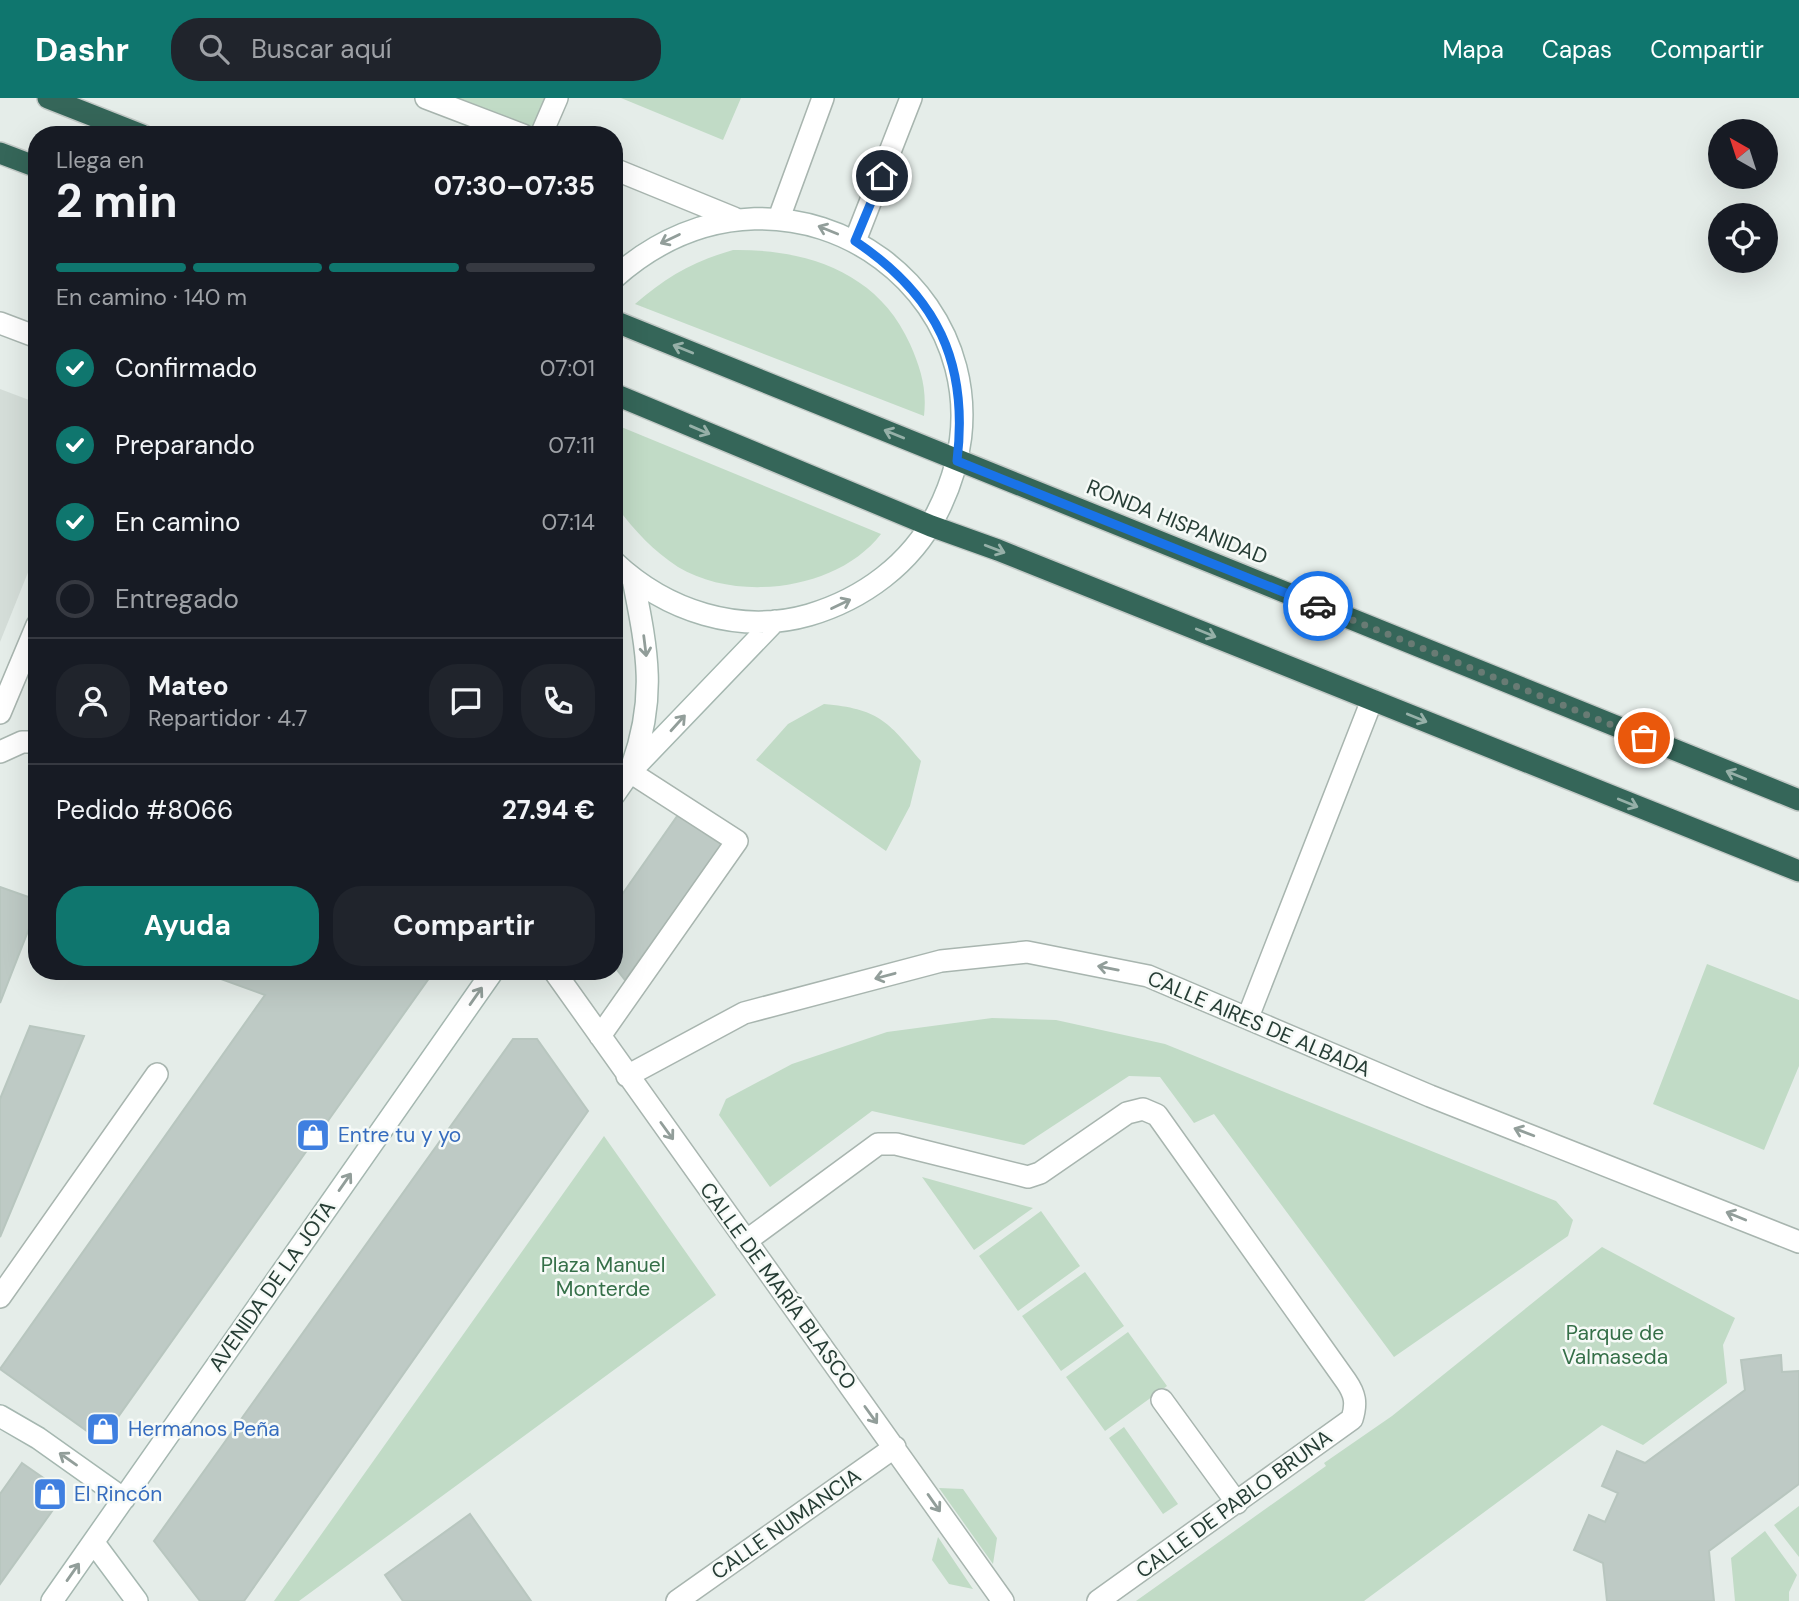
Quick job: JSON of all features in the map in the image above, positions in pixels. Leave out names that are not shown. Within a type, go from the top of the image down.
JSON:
[{"type":"highway","points":[[48,98],[119,126]]},
{"type":"highway","points":[[0,153],[28,164]]},
{"type":"highway","name":"RONDA HISPANIDAD","points":[[623,325],[1799,800]]},
{"type":"highway","points":[[623,398],[931,526],[1799,871]]},
{"type":"street","points":[[426,98],[499,126]]},
{"type":"street","points":[[545,126],[557,98]]},
{"type":"street","points":[[779,218],[823,98]]},
{"type":"street","points":[[855,241],[911,98]]},
{"type":"street","points":[[623,173],[734,218]]},
{"type":"street","points":[[623,270],[639,256],[672,236],[707,223],[734,218],[779,218],[819,225],[855,241],[886,262],[913,287],[934,317],[950,351],[959,387],[961,424],[957,461],[947,494],[931,526],[912,551],[888,575],[860,594],[830,609],[775,621],[726,620],[696,613],[654,594],[624,576]]},
{"type":"street","points":[[0,323],[28,334]]},
{"type":"street","points":[[624,576],[649,681],[648,715],[630,772]]},
{"type":"street","points":[[623,782],[775,621]]},
{"type":"street","points":[[0,713],[28,646]]},
{"type":"street","points":[[1248,1017],[1372,700]]},
{"type":"street","points":[[4,750],[28,744]]},
{"type":"street","points":[[600,1036],[737,841],[630,772]]},
{"type":"street","name":"CALLE AIRES DE ALBADA","points":[[627,1076],[744,1013],[941,961],[1027,952],[1148,976],[1430,1096],[1799,1242]]},
{"type":"street","name":"AVENIDA DE LA JOTA","points":[[52,1601],[488,980]]},
{"type":"street","name":"CALLE DE MARÍA BLASCO","points":[[560,980],[1003,1601]]},
{"type":"street","points":[[0,1297],[157,1074]]},
{"type":"street","name":"CALLE DE PABLO BRUNA","points":[[746,1241],[878,1144],[886,1142],[1028,1177],[1040,1173],[1127,1112],[1143,1109],[1157,1115],[1355,1397],[1352,1419],[1098,1601]]},
{"type":"street","points":[[1162,1400],[1237,1503]]},
{"type":"street","points":[[0,1416],[38,1438],[124,1499]]},
{"type":"street","name":"CALLE NUMANCIA","points":[[677,1601],[895,1447]]},
{"type":"street","points":[[94,1543],[137,1601]]},
{"type":"shaded area","points":[[0,389],[28,400],[28,572],[0,642]]},
{"type":"green space","points":[[426,98],[557,98],[545,126],[513,126]]},
{"type":"green space","points":[[621,98],[741,98],[723,140]]},
{"type":"green space","points":[[733,250],[787,254],[813,260],[859,282],[879,299],[896,319],[914,353],[924,388],[924,416],[635,304],[681,271]]},
{"type":"green space","points":[[623,428],[881,534],[862,553],[840,568],[814,579],[757,587],[729,585],[702,578],[678,567],[635,530],[623,515]]},
{"type":"green space","points":[[824,704],[857,709],[880,719],[890,726],[921,761],[910,806],[886,851],[756,760],[788,724]]},
{"type":"green space","points":[[1707,964],[1799,1000],[1799,1066],[1764,1150],[1653,1104]]},
{"type":"green space","points":[[992,1018],[1056,1020],[1165,1044],[1556,1201],[1573,1220],[1568,1236],[1394,1357],[1214,1114],[1194,1123],[1160,1077],[1129,1076],[1024,1145],[872,1111],[770,1187],[719,1115],[726,1099],[792,1064],[887,1032]]},
{"type":"green space","name":"Plaza Manuel Monterde","points":[[604,1136],[716,1295],[299,1601],[274,1601]]},
{"type":"green space","points":[[922,1177],[1033,1208],[974,1250]]},
{"type":"green space","points":[[1041,1211],[1080,1266],[1018,1311],[979,1256]]},
{"type":"green space","name":"Parque de Valmaseda","points":[[1602,1247],[1735,1318],[1723,1345],[1727,1383],[1643,1445],[1602,1425],[1364,1601],[1136,1601],[1392,1416]]},
{"type":"green space","points":[[1085,1272],[1124,1326],[1061,1371],[1022,1316]]},
{"type":"green space","points":[[1128,1332],[1167,1386],[1105,1431],[1066,1377]]},
{"type":"green space","points":[[1124,1427],[1178,1504],[1163,1514],[1109,1438]]},
{"type":"green space","points":[[939,1488],[963,1489],[997,1538],[993,1564]]},
{"type":"green space","points":[[1799,1506],[1799,1557],[1774,1525]]},
{"type":"green space","points":[[1765,1531],[1797,1575],[1789,1592],[1789,1601],[1735,1601],[1731,1558]]},
{"type":"green space","points":[[938,1537],[973,1589],[949,1584],[932,1560]]},
{"type":"building","points":[[678,815],[722,845],[625,980],[623,893]]},
{"type":"building","points":[[0,887],[28,897],[28,931],[0,1003]]},
{"type":"building","points":[[224,980],[428,980],[101,1441],[0,1369],[265,995]]},
{"type":"building","points":[[30,1026],[84,1036],[0,1237],[0,1099]]},
{"type":"building","points":[[513,1039],[537,1039],[588,1111],[244,1601],[200,1601],[154,1541]]},
{"type":"building","points":[[1781,1355],[1782,1372],[1799,1371],[1799,1484],[1709,1551],[1714,1601],[1607,1601],[1603,1563],[1574,1550],[1589,1515],[1605,1522],[1618,1493],[1602,1486],[1617,1451],[1645,1463],[1745,1390],[1741,1360]]},
{"type":"building","points":[[22,1463],[65,1493],[0,1584],[0,1494]]},
{"type":"building","points":[[470,1514],[531,1601],[403,1601],[385,1575]]},
{"type":"way so far","points":[[1318,606],[1644,738]]},
{"type":"place","name":"Entre tu y yo","points":[[313,1135]]},
{"type":"place","name":"Hermanos Peña","points":[[103,1429]]},
{"type":"place","name":"El Rincón","points":[[50,1494]]},
{"type":"route","points":[[882,176],[855,241],[886,262],[913,287],[934,317],[950,351],[959,387],[961,424],[957,461],[1318,606]]}]
